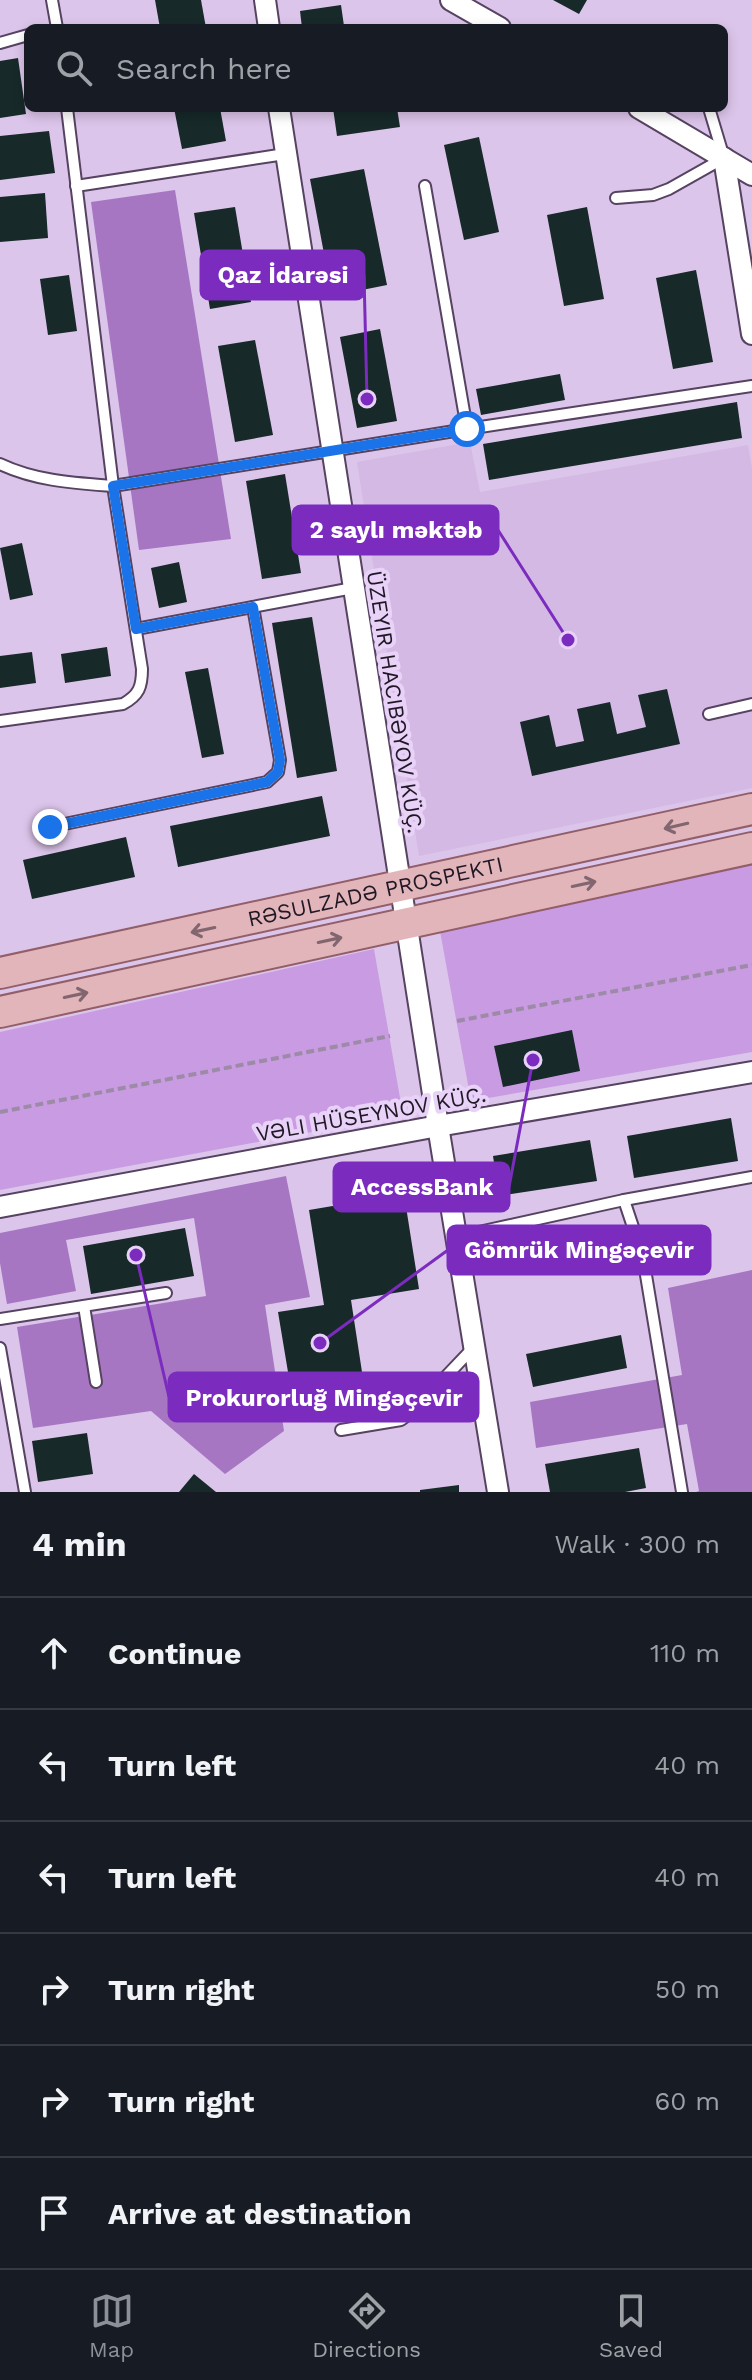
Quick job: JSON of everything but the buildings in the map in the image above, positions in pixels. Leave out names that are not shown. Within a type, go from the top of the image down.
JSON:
[{"type":"main road","name":"RƏSULZADƏ PROSPEKTI","points":[[0,973],[752,809]]},
{"type":"main road","name":"RƏSULZADƏ PROSPEKTI","points":[[0,1012],[752,848]]},
{"type":"street","points":[[265,0],[268,24]]},
{"type":"street","points":[[451,0],[493,24]]},
{"type":"street","points":[[280,112],[498,1492]]},
{"type":"street","points":[[646,112],[752,175]]},
{"type":"street","points":[[724,158],[752,334]]},
{"type":"street","name":"VƏLI HÜSEYNOV KÜÇ.","points":[[0,1207],[752,1072]]},
{"type":"lane","points":[[52,0],[55,24]]},
{"type":"lane","points":[[0,43],[24,36]]},
{"type":"lane","points":[[0,721],[123,704],[136,697],[142,685],[113,486],[67,112]]},
{"type":"lane","points":[[616,198],[653,195],[724,158],[710,112]]},
{"type":"lane","points":[[76,186],[285,154]]},
{"type":"lane","points":[[425,186],[467,429]]},
{"type":"lane","points":[[0,464],[20,473],[54,481],[113,486],[752,386]]},
{"type":"lane","points":[[136,629],[353,588]]},
{"type":"lane","points":[[50,827],[267,782],[278,772],[280,760],[253,607]]},
{"type":"lane","points":[[709,714],[752,704]]},
{"type":"lane","points":[[456,1237],[624,1200],[752,1177]]},
{"type":"lane","points":[[624,1200],[643,1257],[682,1492]]},
{"type":"lane","points":[[0,1319],[166,1293]]},
{"type":"lane","points":[[84,1306],[96,1382]]},
{"type":"lane","points":[[341,1430],[401,1420],[474,1347]]},
{"type":"lane","points":[[0,1348],[25,1492]]},
{"type":"path","points":[[457,1021],[752,965]]},
{"type":"path","points":[[0,1112],[390,1036]]},
{"type":"shaded area","points":[[175,190],[231,539],[139,550],[91,202]]},
{"type":"shaded area","points":[[470,442],[480,492],[748,445],[752,468],[752,788],[419,856],[357,462]]},
{"type":"shaded area","points":[[752,863],[752,1052],[471,1101],[440,931]]},
{"type":"shaded area","points":[[374,949],[403,1115],[0,1190],[0,1032]]},
{"type":"shaded area","points":[[286,1176],[310,1297],[265,1305],[284,1431],[225,1474],[151,1411],[33,1428],[17,1327],[206,1296],[194,1218],[66,1240],[76,1291],[7,1304],[0,1263],[0,1233]]},
{"type":"shaded area","points":[[752,1270],[752,1492],[696,1492],[699,1491],[687,1424],[536,1448],[530,1402],[682,1375],[668,1288]]},
{"type":"place","name":"Qaz İdarəsi","points":[[367,399]]},
{"type":"place","name":"2 saylı məktəb","points":[[568,640]]},
{"type":"place","name":"AccessBank","points":[[533,1060]]},
{"type":"place","name":"Prokurorluğ Mingəçevir","points":[[136,1255]]},
{"type":"place","name":"Gömrük Mingəçevir","points":[[320,1343]]},
{"type":"route","points":[[50,827],[267,782],[278,772],[280,760],[253,607],[136,629],[113,486],[467,429]]}]
